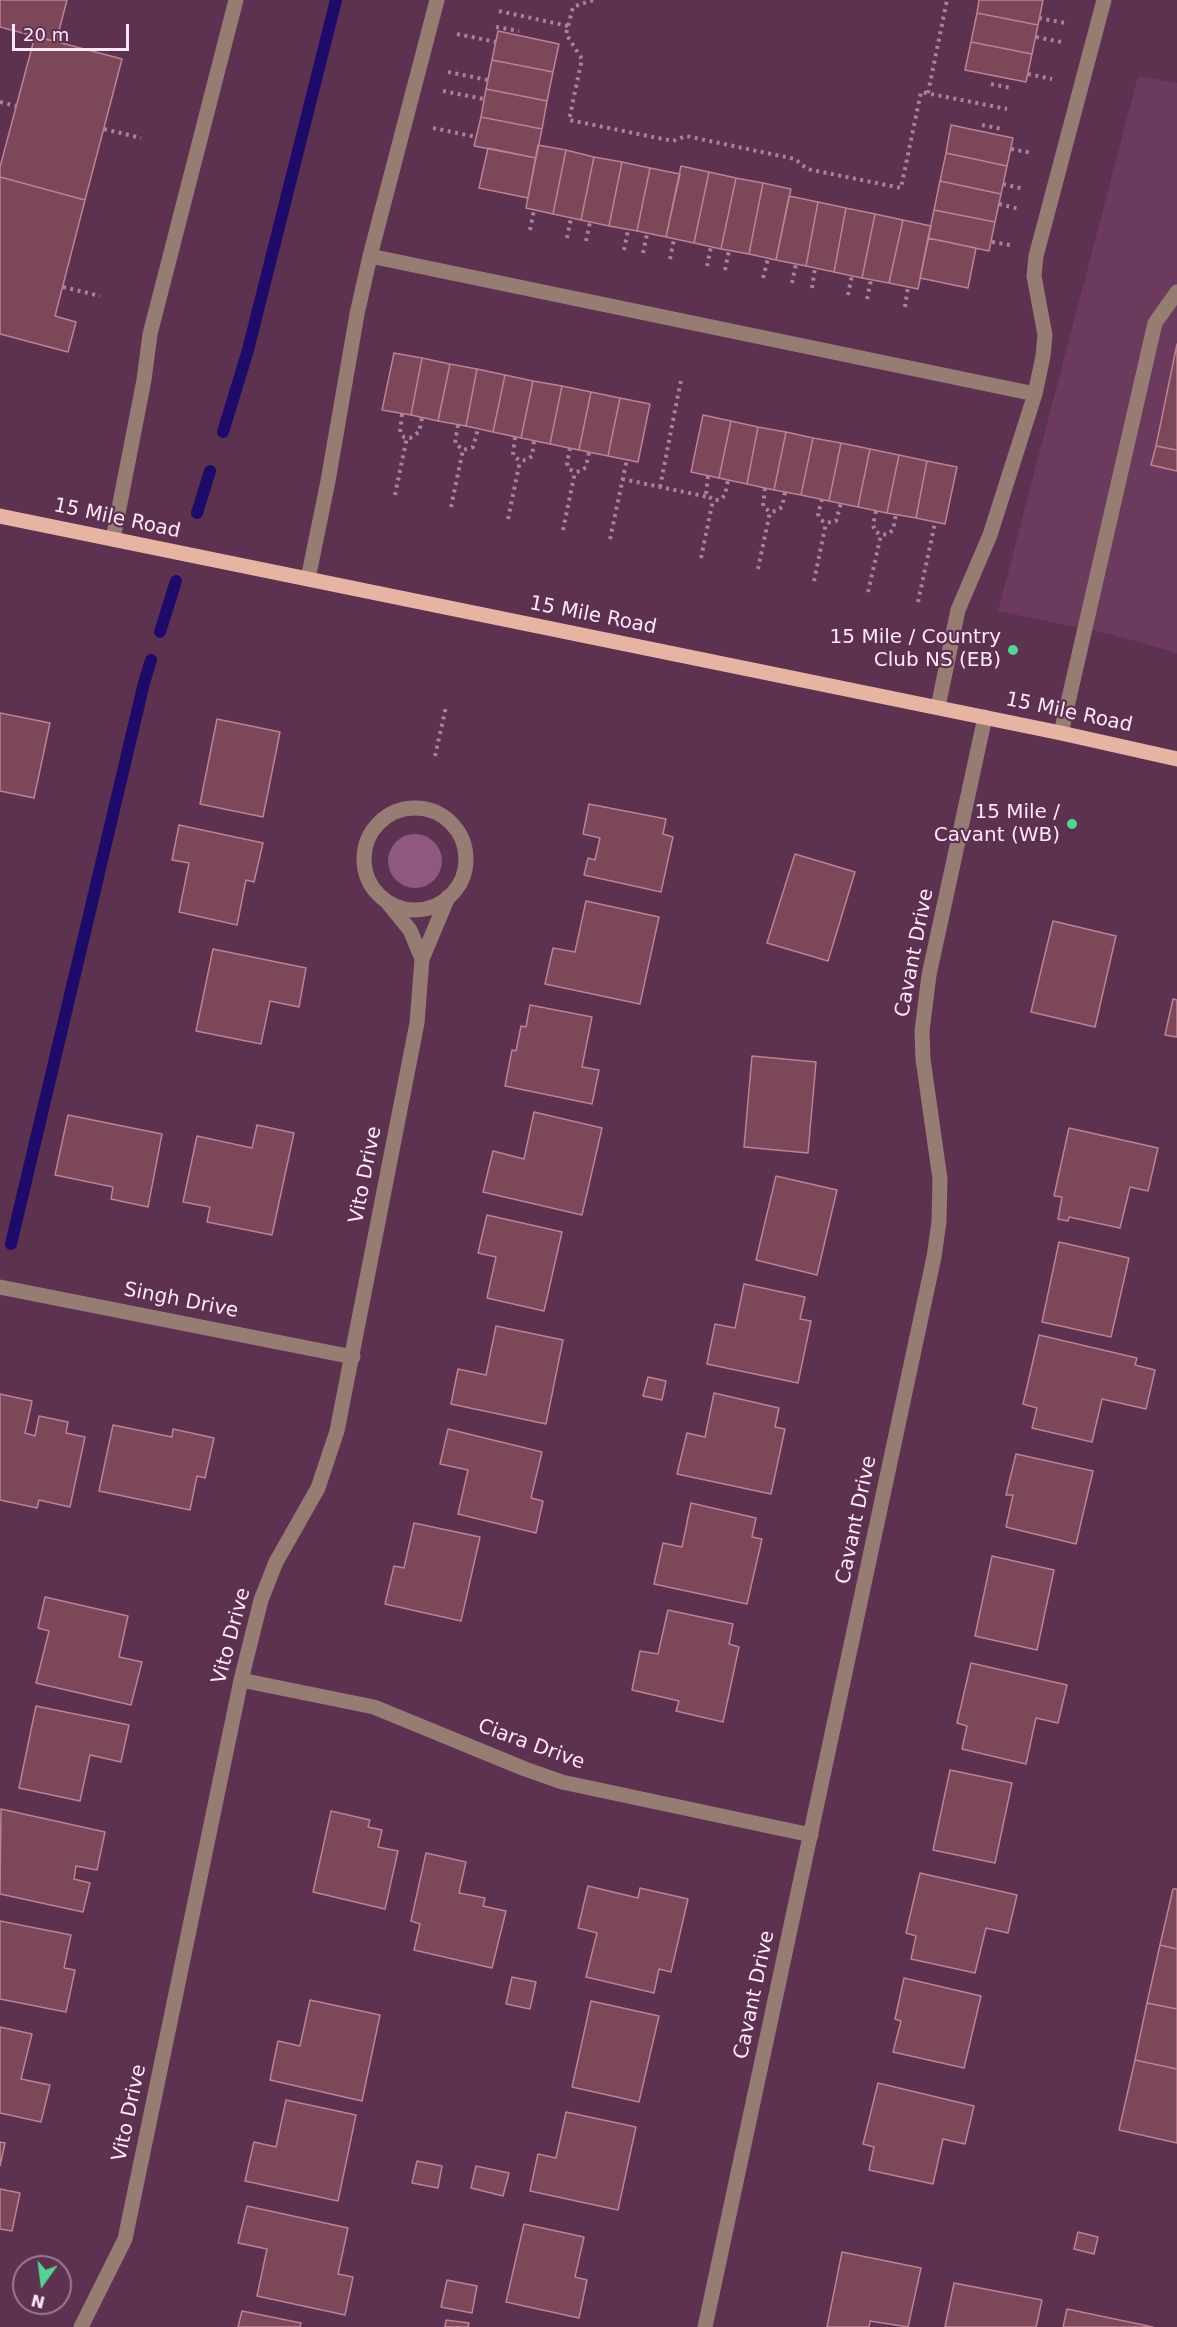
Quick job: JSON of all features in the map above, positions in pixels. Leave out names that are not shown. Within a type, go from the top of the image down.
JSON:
[{"type":"main road","name":"15 Mile Road","points":[[0,516],[938,707],[1177,759]]},
{"type":"street","points":[[113,539],[144,380],[150,334],[236,0]]},
{"type":"street","points":[[308,579],[328,481],[357,314],[437,0]]},
{"type":"street","points":[[938,707],[958,610],[990,536],[1035,394],[1043,356],[1044,335],[1034,276],[1036,256],[1104,0]]},
{"type":"street","points":[[370,256],[1035,394]]},
{"type":"street","points":[[1061,733],[1155,323],[1177,292]]},
{"type":"street","name":"Cavant Drive","points":[[705,2327],[934,1257],[939,1222],[940,1179],[923,1059],[922,1031],[929,975],[985,717]]},
{"type":"street","name":"Vito Drive","points":[[81,2327],[125,2239],[241,1680],[261,1600],[276,1562],[318,1488],[337,1431],[417,1023],[422,959],[434,925],[448,897],[459,884],[465,867],[465,849],[459,834],[448,820],[432,812],[415,808],[398,811],[384,818],[373,830],[366,844],[363,861],[366,876],[374,890],[411,930],[422,959]]},
{"type":"street","points":[[386,901],[401,908],[417,910],[434,906],[448,897]]},
{"type":"street","name":"Singh Drive","points":[[0,1287],[353,1356]]},
{"type":"street","name":"Ciara Drive","points":[[241,1680],[374,1707],[525,1770],[562,1782],[811,1835]]},
{"type":"path","points":[[593,0],[573,7],[566,34],[582,59],[569,120],[673,141],[686,136],[795,159],[807,169],[901,188],[921,92],[1007,108]]},
{"type":"path","points":[[927,93],[947,0]]},
{"type":"path","points":[[500,11],[568,26]]},
{"type":"path","points":[[1039,18],[1065,23]]},
{"type":"path","points":[[496,27],[519,31]]},
{"type":"path","points":[[457,34],[496,42]]},
{"type":"path","points":[[1036,37],[1061,42]]},
{"type":"path","points":[[448,72],[488,80]]},
{"type":"path","points":[[1028,74],[1052,79]]},
{"type":"path","points":[[991,84],[1011,88]]},
{"type":"path","points":[[443,91],[484,99]]},
{"type":"path","points":[[0,102],[16,106]]},
{"type":"path","points":[[982,125],[1002,129]]},
{"type":"path","points":[[434,128],[476,137]]},
{"type":"path","points":[[104,129],[141,138]]},
{"type":"path","points":[[1011,149],[1032,153]]},
{"type":"path","points":[[1003,184],[1024,189]]},
{"type":"path","points":[[999,204],[1019,208]]},
{"type":"path","points":[[530,230],[534,210]]},
{"type":"path","points":[[567,238],[571,218]]},
{"type":"path","points":[[586,242],[590,222]]},
{"type":"path","points":[[624,250],[628,230]]},
{"type":"path","points":[[643,253],[647,234]]},
{"type":"path","points":[[670,259],[674,239]]},
{"type":"path","points":[[992,242],[1010,245]]},
{"type":"path","points":[[707,266],[711,247]]},
{"type":"path","points":[[725,270],[729,250]]},
{"type":"path","points":[[763,278],[768,258]]},
{"type":"path","points":[[792,283],[796,264]]},
{"type":"path","points":[[812,288],[816,268]]},
{"type":"path","points":[[848,295],[852,275]]},
{"type":"path","points":[[867,299],[872,280]]},
{"type":"path","points":[[63,287],[100,296]]},
{"type":"path","points":[[904,307],[908,288]]},
{"type":"path","points":[[660,487],[681,380]]},
{"type":"path","points":[[402,414],[400,432],[410,438],[417,435],[422,418]]},
{"type":"path","points":[[458,425],[455,443],[463,450]]},
{"type":"path","points":[[463,450],[472,447],[478,429]]},
{"type":"path","points":[[395,495],[407,437]]},
{"type":"path","points":[[515,437],[513,455],[520,461]]},
{"type":"path","points":[[520,461],[532,456],[534,441]]},
{"type":"path","points":[[570,448],[567,463],[569,469],[575,472],[582,471],[586,467],[589,452]]},
{"type":"path","points":[[451,507],[463,450]]},
{"type":"path","points":[[610,539],[627,459]]},
{"type":"path","points":[[508,519],[520,461]]},
{"type":"path","points":[[563,530],[575,472]]},
{"type":"path","points":[[708,476],[705,491],[708,497]]},
{"type":"path","points":[[622,479],[713,500],[720,500],[725,495],[728,480]]},
{"type":"path","points":[[765,488],[763,506],[770,512]]},
{"type":"path","points":[[770,512],[782,507],[785,492]]},
{"type":"path","points":[[822,499],[818,514],[826,523],[836,521],[841,503]]},
{"type":"path","points":[[701,558],[713,500]]},
{"type":"path","points":[[876,511],[873,525],[875,531],[881,535],[893,530],[896,514]]},
{"type":"path","points":[[758,569],[770,512]]},
{"type":"path","points":[[814,581],[826,523]]},
{"type":"path","points":[[918,602],[935,523]]},
{"type":"path","points":[[868,592],[881,535]]},
{"type":"path","points":[[435,756],[446,707]]},
{"type":"shaded area","points":[[1138,76],[1177,83],[1177,653],[1114,635],[998,611]]},
{"type":"shaded area","points":[[415,834],[425,836],[434,842],[440,851],[442,861],[440,871],[434,880],[425,886],[415,888],[405,886],[396,880],[390,871],[388,861],[390,851],[396,842],[405,836]]},
{"type":"building","points":[[0,0],[67,0],[56,42],[0,27]]},
{"type":"building","points":[[979,0],[1043,0],[1038,25],[977,13]]},
{"type":"building","points":[[977,13],[1038,25],[1032,54],[971,42]]},
{"type":"building","points":[[498,31],[559,44],[553,72],[492,60]]},
{"type":"building","points":[[35,36],[122,59],[85,200],[0,177],[0,167]]},
{"type":"building","points":[[971,42],[1032,54],[1026,82],[965,70]]},
{"type":"building","points":[[492,60],[553,72],[547,101],[486,89]]},
{"type":"building","points":[[486,89],[547,101],[542,129],[481,117]]},
{"type":"building","points":[[481,117],[542,129],[536,158],[474,146]]},
{"type":"building","points":[[951,125],[1013,138],[1007,166],[946,153]]},
{"type":"building","points":[[538,145],[566,150],[553,214],[526,208]]},
{"type":"building","points":[[488,148],[536,158],[528,198],[479,188]]},
{"type":"building","points":[[566,150],[594,157],[581,220],[553,214]]},
{"type":"building","points":[[946,153],[1007,166],[1001,194],[940,181]]},
{"type":"building","points":[[594,157],[622,162],[609,226],[581,220]]},
{"type":"building","points":[[622,162],[650,168],[637,231],[609,226]]},
{"type":"building","points":[[681,166],[709,172],[694,243],[666,237]]},
{"type":"building","points":[[650,168],[680,174],[666,237],[637,231]]},
{"type":"building","points":[[709,172],[736,178],[721,249],[694,243]]},
{"type":"building","points":[[0,177],[85,200],[55,316],[76,322],[68,352],[0,334]]},
{"type":"building","points":[[736,178],[763,183],[749,254],[721,249]]},
{"type":"building","points":[[940,181],[1001,194],[995,222],[934,210]]},
{"type":"building","points":[[763,183],[791,189],[776,260],[749,254]]},
{"type":"building","points":[[789,196],[818,202],[806,266],[776,260]]},
{"type":"building","points":[[818,202],[846,208],[834,272],[806,266]]},
{"type":"building","points":[[846,208],[875,214],[862,278],[834,272]]},
{"type":"building","points":[[934,210],[995,222],[989,251],[928,238]]},
{"type":"building","points":[[875,214],[903,220],[889,283],[862,278]]},
{"type":"building","points":[[903,220],[931,226],[918,289],[889,283]]},
{"type":"building","points":[[928,238],[976,248],[968,288],[920,278]]},
{"type":"building","points":[[1177,344],[1177,450],[1156,446]]},
{"type":"building","points":[[394,353],[422,358],[411,415],[382,410]]},
{"type":"building","points":[[422,358],[450,364],[438,421],[411,415]]},
{"type":"building","points":[[450,364],[477,369],[466,426],[438,421]]},
{"type":"building","points":[[477,369],[505,375],[493,432],[466,426]]},
{"type":"building","points":[[505,375],[533,381],[521,438],[493,432]]},
{"type":"building","points":[[533,381],[562,386],[550,444],[521,438]]},
{"type":"building","points":[[562,386],[591,392],[579,450],[550,444]]},
{"type":"building","points":[[591,392],[620,398],[608,456],[579,450]]},
{"type":"building","points":[[620,398],[650,404],[638,462],[608,456]]},
{"type":"building","points":[[703,415],[731,421],[719,478],[691,472]]},
{"type":"building","points":[[731,421],[758,427],[747,484],[719,478]]},
{"type":"building","points":[[758,427],[786,432],[774,490],[747,484]]},
{"type":"building","points":[[786,432],[813,438],[801,495],[774,490]]},
{"type":"building","points":[[813,438],[841,443],[829,501],[801,495]]},
{"type":"building","points":[[841,443],[870,449],[858,507],[829,501]]},
{"type":"building","points":[[1156,446],[1177,450],[1177,471],[1151,465]]},
{"type":"building","points":[[870,449],[899,455],[887,513],[858,507]]},
{"type":"building","points":[[899,455],[927,461],[916,518],[887,513]]},
{"type":"building","points":[[927,461],[957,467],[945,524],[916,518]]},
{"type":"building","points":[[0,713],[50,723],[34,798],[0,791]]},
{"type":"building","points":[[217,719],[280,732],[263,817],[200,804]]},
{"type":"building","points":[[589,804],[666,819],[663,834],[673,837],[661,892],[584,875],[588,858],[595,860],[600,838],[583,834]]},
{"type":"building","points":[[179,825],[263,843],[254,882],[246,880],[237,925],[179,912],[189,863],[172,860]]},
{"type":"building","points":[[795,854],[855,872],[828,961],[767,943]]},
{"type":"building","points":[[586,901],[659,917],[640,1004],[545,984],[553,948],[575,952]]},
{"type":"building","points":[[1053,921],[1116,936],[1095,1027],[1031,1012]]},
{"type":"building","points":[[213,949],[306,968],[299,1007],[270,1001],[261,1044],[196,1031]]},
{"type":"building","points":[[1173,999],[1177,1000],[1177,1037],[1165,1035]]},
{"type":"building","points":[[530,1005],[592,1017],[582,1067],[599,1070],[592,1104],[505,1086],[512,1050],[516,1051],[521,1026],[526,1027]]},
{"type":"building","points":[[752,1056],[816,1062],[808,1153],[744,1147]]},
{"type":"building","points":[[534,1112],[602,1128],[582,1215],[483,1192],[493,1151],[524,1159]]},
{"type":"building","points":[[68,1115],[162,1134],[148,1207],[111,1199],[113,1187],[55,1175]]},
{"type":"building","points":[[257,1125],[294,1133],[272,1235],[207,1222],[210,1207],[183,1202],[197,1136],[252,1148]]},
{"type":"building","points":[[1069,1128],[1158,1148],[1148,1191],[1130,1187],[1120,1228],[1069,1217],[1068,1221],[1058,1219],[1062,1197],[1054,1196]]},
{"type":"building","points":[[776,1176],[837,1190],[817,1275],[756,1260]]},
{"type":"building","points":[[487,1215],[562,1232],[544,1311],[487,1298],[496,1257],[478,1253]]},
{"type":"building","points":[[1059,1242],[1129,1258],[1111,1337],[1042,1322]]},
{"type":"building","points":[[744,1284],[805,1297],[800,1319],[811,1321],[798,1383],[707,1364],[715,1324],[735,1328]]},
{"type":"building","points":[[496,1326],[563,1340],[546,1424],[451,1404],[458,1369],[486,1375]]},
{"type":"building","points":[[1039,1335],[1137,1358],[1135,1365],[1155,1370],[1146,1409],[1102,1399],[1092,1442],[1032,1428],[1037,1408],[1023,1404]]},
{"type":"building","points":[[648,1377],[666,1381],[662,1400],[643,1396]]},
{"type":"building","points":[[714,1393],[779,1408],[775,1427],[785,1429],[771,1494],[677,1474],[687,1433],[705,1437]]},
{"type":"building","points":[[0,1394],[32,1401],[25,1433],[35,1436],[39,1416],[68,1422],[66,1433],[85,1437],[70,1507],[39,1500],[37,1508],[0,1500]]},
{"type":"building","points":[[113,1425],[172,1437],[173,1429],[214,1438],[205,1478],[197,1476],[190,1510],[99,1491]]},
{"type":"building","points":[[448,1429],[542,1452],[531,1498],[543,1501],[536,1533],[458,1514],[468,1470],[440,1464]]},
{"type":"building","points":[[1016,1454],[1093,1471],[1076,1544],[1006,1527],[1013,1495],[1006,1495]]},
{"type":"building","points":[[691,1503],[756,1518],[752,1537],[762,1539],[747,1604],[654,1584],[663,1543],[682,1547]]},
{"type":"building","points":[[414,1523],[480,1537],[461,1621],[385,1604],[394,1566],[404,1568]]},
{"type":"building","points":[[992,1556],[1054,1570],[1037,1650],[975,1636]]},
{"type":"building","points":[[45,1597],[128,1616],[119,1657],[142,1662],[131,1705],[36,1683],[49,1631],[38,1628]]},
{"type":"building","points":[[668,1610],[733,1624],[729,1644],[739,1647],[723,1722],[676,1711],[679,1701],[632,1690],[640,1651],[658,1654]]},
{"type":"building","points":[[971,1663],[1067,1685],[1058,1723],[1036,1718],[1026,1764],[962,1749],[967,1726],[957,1723]]},
{"type":"building","points":[[36,1706],[129,1725],[121,1762],[90,1755],[80,1801],[19,1788]]},
{"type":"building","points":[[950,1770],[1012,1783],[995,1863],[933,1850]]},
{"type":"building","points":[[1,1809],[105,1832],[97,1870],[76,1866],[74,1879],[90,1883],[83,1912],[0,1894]]},
{"type":"building","points":[[331,1811],[370,1820],[368,1827],[382,1830],[378,1847],[398,1851],[385,1909],[313,1892]]},
{"type":"building","points":[[426,1853],[466,1862],[459,1893],[485,1898],[483,1906],[506,1911],[492,1968],[414,1950],[420,1924],[411,1921]]},
{"type":"building","points":[[920,1873],[1017,1895],[1008,1933],[986,1928],[975,1973],[911,1959],[916,1936],[906,1933]]},
{"type":"building","points":[[588,1886],[638,1898],[640,1888],[688,1899],[671,1972],[659,1969],[654,1993],[586,1977],[597,1933],[578,1928]]},
{"type":"building","points":[[1173,1889],[1177,1889],[1177,1949],[1160,1945]]},
{"type":"building","points":[[0,1921],[71,1935],[64,1968],[75,1970],[66,2012],[0,1999]]},
{"type":"building","points":[[1160,1945],[1177,1949],[1177,2009],[1147,2003]]},
{"type":"building","points":[[512,1977],[536,1982],[530,2009],[506,2004]]},
{"type":"building","points":[[904,1978],[981,1996],[964,2068],[893,2052],[901,2021],[895,2019]]},
{"type":"building","points":[[310,2000],[380,2015],[362,2101],[270,2080],[278,2041],[300,2046]]},
{"type":"building","points":[[591,2001],[659,2016],[639,2102],[572,2087]]},
{"type":"building","points":[[1147,2003],[1177,2009],[1177,2069],[1135,2060]]},
{"type":"building","points":[[0,2027],[32,2034],[21,2079],[50,2085],[41,2122],[0,2113]]},
{"type":"building","points":[[1135,2060],[1177,2069],[1177,2143],[1119,2130]]},
{"type":"building","points":[[878,2083],[974,2106],[965,2144],[943,2139],[933,2184],[869,2170],[874,2147],[863,2144]]},
{"type":"building","points":[[286,2100],[356,2115],[338,2201],[245,2181],[254,2142],[276,2147]]},
{"type":"building","points":[[566,2112],[636,2127],[618,2210],[530,2191],[538,2154],[556,2158]]},
{"type":"building","points":[[0,2142],[5,2143],[0,2166]]},
{"type":"building","points":[[417,2161],[442,2166],[438,2188],[412,2183]]},
{"type":"building","points":[[476,2166],[509,2173],[503,2196],[471,2188]]},
{"type":"building","points":[[0,2189],[20,2193],[12,2231],[0,2229]]},
{"type":"building","points":[[247,2206],[348,2228],[338,2274],[353,2277],[345,2315],[257,2296],[267,2249],[238,2243]]},
{"type":"building","points":[[524,2224],[584,2237],[575,2277],[587,2280],[579,2318],[506,2302]]},
{"type":"building","points":[[1078,2232],[1098,2237],[1094,2254],[1074,2249]]},
{"type":"building","points":[[842,2252],[921,2268],[908,2327],[870,2321],[869,2327],[827,2327]]},
{"type":"building","points":[[447,2280],[477,2286],[472,2313],[441,2307]]},
{"type":"building","points":[[954,2283],[1042,2300],[1036,2327],[945,2327]]},
{"type":"building","points":[[1067,2309],[1153,2327],[1063,2327]]},
{"type":"building","points":[[242,2311],[301,2323],[300,2327],[238,2327]]},
{"type":"building","points":[[446,2320],[469,2323],[468,2327],[445,2327]]},
{"type":"waterway","points":[[223,432],[248,350],[336,0]]},
{"type":"waterway","points":[[197,513],[210,471]]},
{"type":"waterway","points":[[160,632],[176,581]]},
{"type":"waterway","points":[[11,1244],[151,660]]},
{"type":"place","name":"15 Mile / Country Club NS (EB)","points":[[1013,650]]},
{"type":"place","name":"15 Mile / Cavant (WB)","points":[[1072,824]]}]
